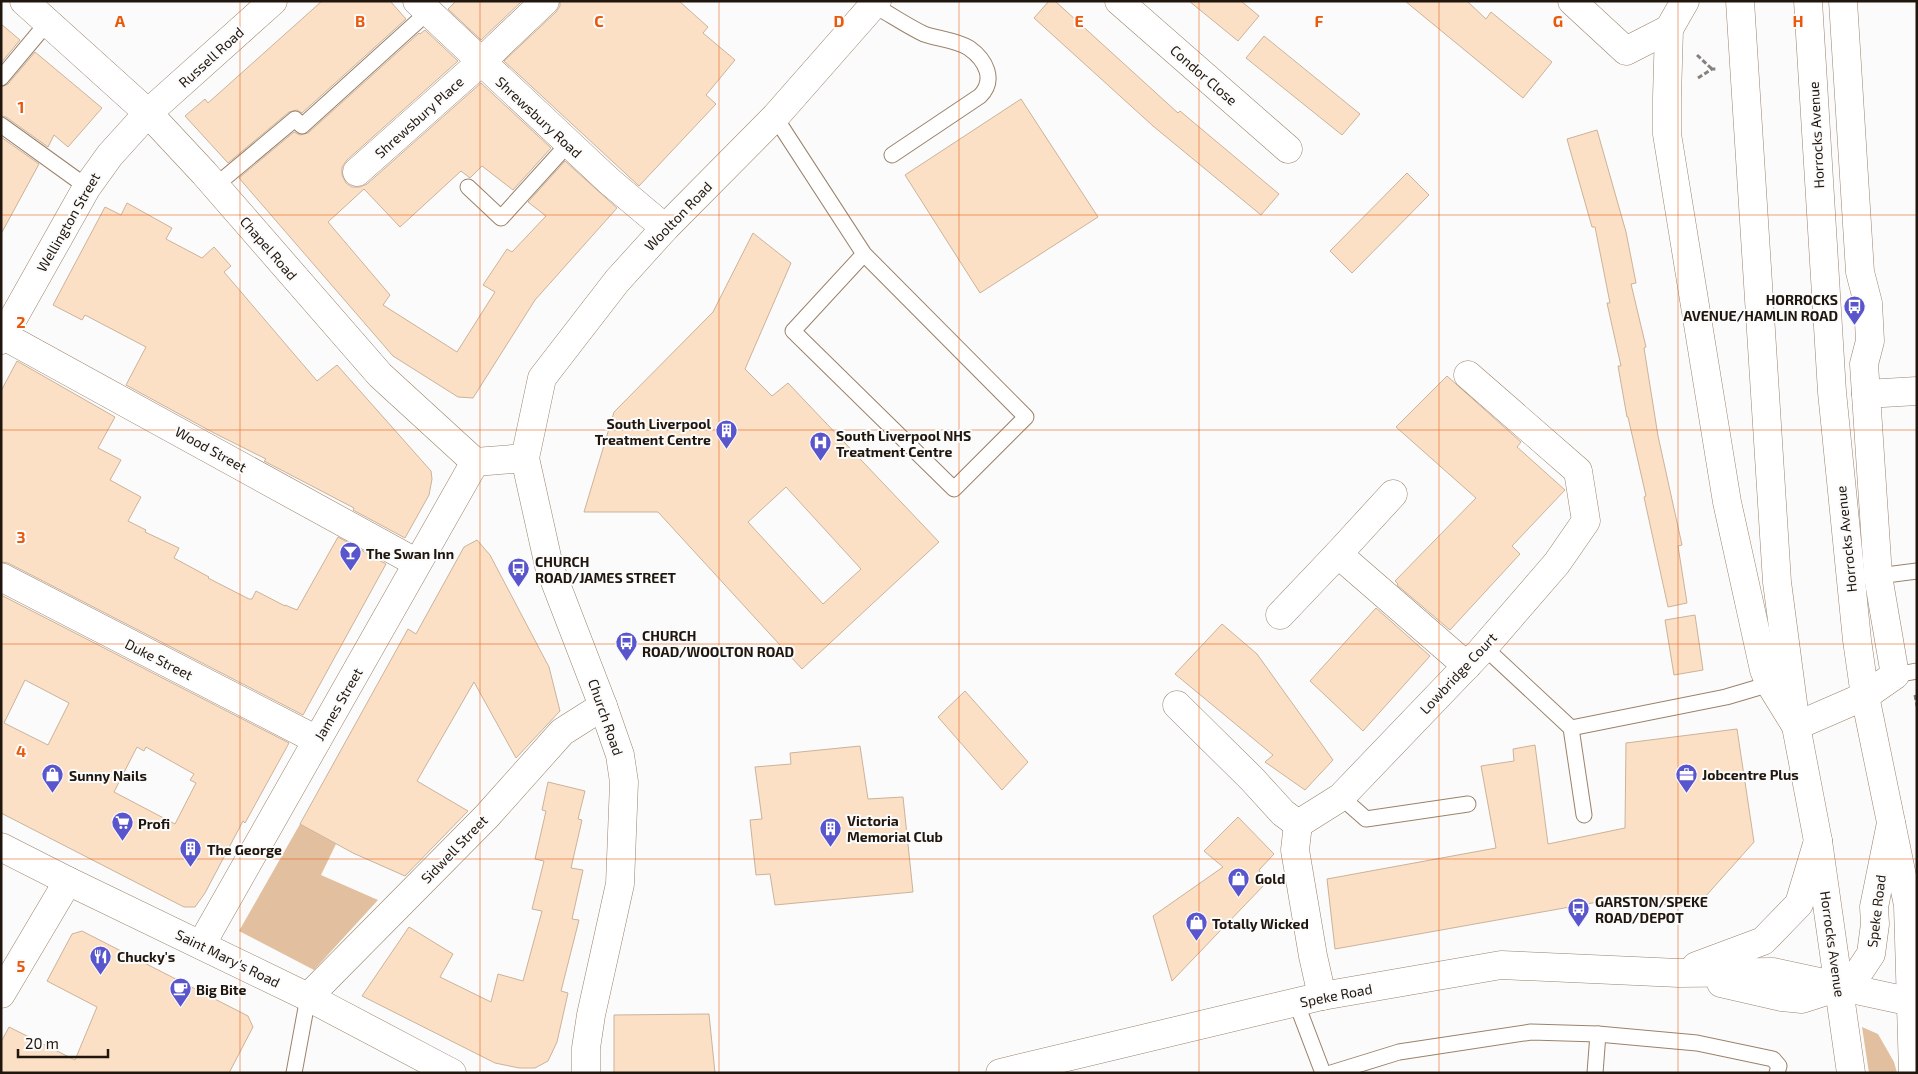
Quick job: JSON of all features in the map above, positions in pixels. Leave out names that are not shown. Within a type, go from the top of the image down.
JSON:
[{"type":"street","name":"Chapel Road","points":[[24,1],[148,114],[215,186],[380,375],[475,462]]},
{"type":"street","name":"Russell Road","points":[[148,114],[273,1]]},
{"type":"street","name":"Shrewsbury Place","points":[[358,172],[545,1]]},
{"type":"street","name":"Condor Close","points":[[1119,1],[1288,149]]},
{"type":"street","points":[[1572,1],[1626,51],[1669,29]]},
{"type":"street","name":"Horrocks Avenue","points":[[1684,1],[1669,29],[1667,134],[1727,502],[1764,670],[1770,684],[1796,726]]},
{"type":"street","name":"Horrocks Avenue","points":[[1740,1],[1777,582],[1796,726],[1818,842],[1851,1073]]},
{"type":"street","name":"Horrocks Avenue","points":[[1808,1],[1832,392],[1856,640],[1865,696],[1908,905],[1914,1003],[1913,1073]]},
{"type":"street","name":"Horrocks Avenue","points":[[1843,1],[1860,272],[1868,303],[1870,342],[1864,364],[1878,576],[1906,673]]},
{"type":"street","name":"Woolton Road","points":[[525,458],[542,378],[616,281],[665,228],[775,117],[875,3]]},
{"type":"street","name":"Shrewsbury Road","points":[[423,6],[480,62],[608,181],[665,228]]},
{"type":"street","name":"Wellington Street","points":[[3,338],[87,187],[110,155],[148,114]]},
{"type":"street","name":"Wood Street","points":[[3,338],[417,564]]},
{"type":"street","name":"Lowbridge Court","points":[[1298,824],[1341,797],[1476,656],[1557,564],[1586,521],[1578,470],[1468,375]]},
{"type":"street","points":[[1866,394],[1917,391]]},
{"type":"street","points":[[475,462],[525,458]]},
{"type":"street","name":"Church Road","points":[[525,458],[549,566],[603,706],[620,755],[624,782],[620,884],[591,1015],[586,1048],[586,1073]]},
{"type":"street","name":"James Street","points":[[201,945],[475,462]]},
{"type":"street","points":[[1280,615],[1393,494]]},
{"type":"street","points":[[1338,554],[1476,656]]},
{"type":"street","name":"Duke Street","points":[[1,578],[317,740]]},
{"type":"street","points":[[1796,726],[1865,696],[1906,673]]},
{"type":"street","points":[[1177,705],[1252,779],[1283,813],[1298,824],[1296,850],[1313,956],[1322,996]]},
{"type":"street","name":"Sidwell Street","points":[[308,998],[487,816],[562,732],[603,706]]},
{"type":"street","name":"Speke Road","points":[[1839,987],[1857,975],[1871,954],[1874,907],[1891,823]]},
{"type":"street","name":"Speke Road","points":[[1679,973],[1763,941],[1799,904],[1818,842]]},
{"type":"street","name":"Saint Mary's Road","points":[[1,847],[308,998],[452,1073]]},
{"type":"street","points":[[1,994],[68,881]]},
{"type":"street","name":"Speke Road","points":[[1000,1073],[1322,996],[1500,965],[1679,973],[1773,972],[1914,1003]]},
{"type":"lane","points":[[875,3],[924,34],[967,47],[983,64],[989,76],[986,90],[980,96],[892,155]]},
{"type":"lane","points":[[215,186],[295,119],[302,126],[423,6]]},
{"type":"lane","points":[[1,78],[47,23]]},
{"type":"lane","points":[[775,117],[864,254],[1026,417],[954,489],[793,331],[864,254]]},
{"type":"lane","points":[[1,125],[87,187]]},
{"type":"lane","points":[[468,187],[501,218],[568,144]]},
{"type":"lane","points":[[1878,576],[1917,571]]},
{"type":"lane","points":[[1476,656],[1571,728],[1584,815]]},
{"type":"lane","points":[[1571,728],[1726,697],[1770,684]]},
{"type":"lane","points":[[1341,797],[1366,820],[1468,804]]},
{"type":"lane","points":[[294,1073],[308,998]]},
{"type":"lane","points":[[1296,1002],[1323,1073]]},
{"type":"lane","points":[[1331,1073],[1399,1052],[1531,1032],[1598,1034],[1697,1043],[1775,1066]]},
{"type":"lane","points":[[1595,1073],[1598,1034]]},
{"type":"path","points":[[1712,69],[1745,67]]},
{"type":"shaded area","points":[[300,824],[336,844],[321,875],[378,900],[314,970],[239,931]]},
{"type":"shaded area","points":[[1862,1027],[1878,1034],[1894,1062],[1897,1073],[1869,1073]]},
{"type":"building","points":[[322,1],[390,1],[406,19],[302,113],[297,110],[289,112],[228,163],[185,116],[205,99],[208,103]]},
{"type":"building","points":[[456,1],[522,1],[481,40],[448,9]]},
{"type":"building","points":[[560,1],[679,1],[708,27],[703,33],[735,60],[706,95],[716,104],[639,186],[504,61],[556,12],[560,6]]},
{"type":"building","points":[[1049,1],[1055,1],[1178,113],[1180,111],[1279,194],[1261,215],[1153,126],[1034,18]]},
{"type":"building","points":[[1189,1],[1241,1],[1259,16],[1238,41]]},
{"type":"building","points":[[1405,1],[1467,1],[1486,19],[1491,12],[1552,62],[1523,98]]},
{"type":"building","points":[[1,24],[20,40],[1,63]]},
{"type":"building","points":[[425,30],[458,61],[347,160],[342,167],[342,175],[346,183],[352,187],[360,187],[367,184],[481,83],[551,148],[513,190],[482,166],[470,178],[461,171],[400,227],[364,189],[328,222],[390,295],[383,305],[457,352],[495,292],[483,285],[507,249],[512,252],[546,216],[528,202],[565,161],[617,208],[535,300],[473,398],[458,397],[393,356],[239,178],[294,132],[300,135],[308,133],[419,33]]},
{"type":"building","points":[[1264,36],[1360,114],[1342,135],[1246,58]]},
{"type":"building","points":[[35,52],[102,108],[68,147],[54,135],[48,147],[6,117],[1,116],[1,87],[8,84]]},
{"type":"building","points":[[1021,99],[1098,217],[980,293],[905,175]]},
{"type":"building","points":[[1597,130],[1626,232],[1636,283],[1631,284],[1646,347],[1644,348],[1658,436],[1682,545],[1678,546],[1687,603],[1668,607],[1644,497],[1646,496],[1627,417],[1618,366],[1621,366],[1607,303],[1610,303],[1595,227],[1592,227],[1567,139]]},
{"type":"building","points":[[1,137],[39,164],[1,234]]},
{"type":"building","points":[[1407,173],[1429,195],[1352,273],[1330,251]]},
{"type":"building","points":[[127,203],[172,228],[166,239],[202,258],[214,247],[231,266],[224,272],[317,381],[337,365],[431,471],[432,479],[429,495],[405,538],[353,510],[354,508],[264,461],[266,459],[126,385],[146,347],[85,315],[82,320],[53,305],[105,207],[121,215]]},
{"type":"building","name":"South Liverpool Treatment Centre","points":[[753,233],[791,263],[745,369],[772,396],[788,383],[939,542],[802,669],[658,512],[584,512],[614,412],[713,312]],"holes":[[[786,487],[861,569],[823,604],[748,522]]]},
{"type":"building","points":[[17,361],[115,417],[98,448],[121,460],[110,480],[141,497],[128,521],[146,530],[145,532],[179,548],[174,558],[208,578],[249,599],[252,599],[256,591],[297,610],[338,537],[386,564],[303,715],[8,563],[1,562],[1,391]]},
{"type":"building","points":[[1447,376],[1521,442],[1517,447],[1565,490],[1512,546],[1520,554],[1450,630],[1397,585],[1395,581],[1476,498],[1396,427]]},
{"type":"building","points":[[477,540],[490,555],[549,667],[560,711],[516,758],[474,682],[417,781],[468,811],[405,876],[353,853],[300,824],[408,629],[416,634],[464,547]]},
{"type":"building","points":[[1,595],[289,743],[245,823],[243,821],[205,893],[195,907],[184,907],[1,813]],"holes":[[[25,680],[69,703],[48,745],[4,723]],[[137,747],[144,751],[146,747],[194,774],[190,780],[196,783],[175,824],[114,792]]]},
{"type":"building","points":[[1376,608],[1430,656],[1363,731],[1310,681]]},
{"type":"building","points":[[1695,615],[1703,670],[1674,675],[1665,620]]},
{"type":"building","points":[[1222,624],[1257,654],[1333,760],[1305,790],[1265,762],[1273,755],[1175,674]]},
{"type":"building","points":[[965,691],[1028,762],[1002,790],[938,717]]},
{"type":"building","points":[[1737,729],[1754,842],[1696,907],[1609,900],[1335,949],[1327,879],[1496,848],[1481,766],[1514,761],[1513,749],[1535,745],[1548,844],[1625,828],[1626,743]]},
{"type":"building","name":"Victoria Memorial Club","points":[[860,746],[868,799],[903,797],[913,892],[775,905],[770,874],[756,875],[750,820],[762,819],[755,767],[791,764],[790,753]]},
{"type":"building","points":[[548,782],[585,791],[578,819],[582,820],[571,868],[583,870],[572,919],[579,920],[561,991],[568,993],[557,1042],[548,1061],[535,1068],[519,1068],[495,1063],[362,996],[409,927],[453,954],[440,977],[491,1002],[498,974],[523,981],[542,911],[532,909],[544,861],[535,859],[546,811],[542,810]]},
{"type":"building","points":[[1238,817],[1274,854],[1259,870],[1266,883],[1172,981],[1153,916],[1223,867],[1204,851]]},
{"type":"building","points":[[82,931],[248,1016],[253,1027],[229,1073],[1,1073],[1,1042],[9,1027],[75,1060],[97,1007],[47,981],[72,934]]},
{"type":"building","points":[[709,1014],[715,1073],[614,1073],[614,1015]]},
{"type":"place","name":"HORROCKS AVENUE/HAMLIN ROAD","points":[[1854,326]]},
{"type":"place","name":"South Liverpool Treatment Centre","points":[[727,450]]},
{"type":"place","name":"South Liverpool NHS Treatment Centre","points":[[820,462]]},
{"type":"place","name":"The Swan Inn","points":[[350,572]]},
{"type":"place","name":"CHURCH ROAD/JAMES STREET","points":[[519,588]]},
{"type":"place","name":"CHURCH ROAD/WOOLTON ROAD","points":[[626,662]]},
{"type":"place","name":"Jobcentre Plus","points":[[1686,793]]},
{"type":"place","name":"Sunny Nails","points":[[53,794]]},
{"type":"place","name":"Profi","points":[[122,842]]},
{"type":"place","name":"Victoria Memorial Club","points":[[831,847]]},
{"type":"place","name":"The George","points":[[191,868]]},
{"type":"place","name":"Gold","points":[[1239,897]]},
{"type":"place","name":"GARSTON/SPEKE ROAD/DEPOT","points":[[1579,928]]},
{"type":"place","name":"Totally Wicked","points":[[1196,942]]},
{"type":"place","name":"Chucky's","points":[[101,975]]},
{"type":"place","name":"Big Bite","points":[[180,1008]]}]
